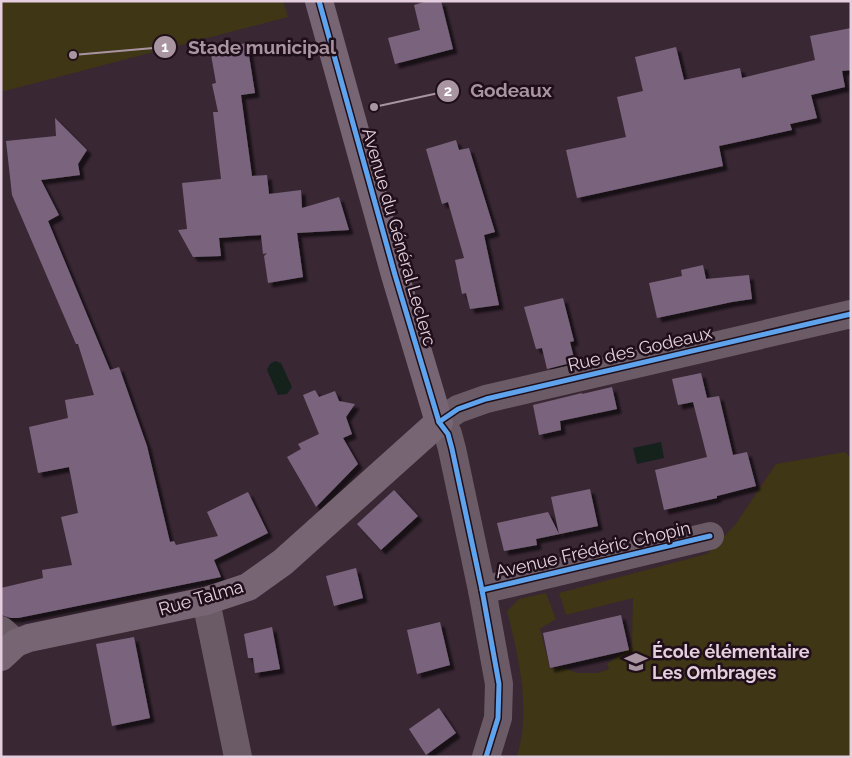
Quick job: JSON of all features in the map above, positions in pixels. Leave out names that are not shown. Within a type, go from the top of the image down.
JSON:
[{"type":"main road","name":"Avenue du Général Leclerc","points":[[319,1],[395,275],[439,422]]},
{"type":"main road","name":"Rue Talma","points":[[6,643],[206,601],[248,587],[284,562],[439,422]]},
{"type":"street","name":"Rue des Godeaux","points":[[439,422],[458,409],[486,399],[851,314]]},
{"type":"street","points":[[439,422],[448,434],[452,449],[482,590],[499,684],[498,718],[486,757]]},
{"type":"street","name":"Avenue Frédéric Chopin","points":[[482,590],[710,536]]},
{"type":"street","points":[[206,601],[238,757]]},
{"type":"shaded area","points":[[1,1],[283,1],[288,17],[1,92]]},
{"type":"shaded area","points":[[275,361],[281,363],[292,387],[287,394],[278,395],[267,370],[270,364]]},
{"type":"shaded area","points":[[661,442],[664,458],[637,464],[633,448]]},
{"type":"shaded area","points":[[845,452],[851,458],[851,757],[684,757],[670,755],[672,757],[517,757],[523,721],[522,684],[516,647],[507,611],[519,599],[546,593],[556,619],[540,629],[550,669],[563,667],[577,673],[598,673],[609,669],[607,664],[632,646],[633,598],[566,615],[559,593],[707,554],[735,525],[776,464]]},
{"type":"building","points":[[427,1],[441,1],[453,49],[395,64],[388,38],[420,30],[414,5]]},
{"type":"building","points":[[851,28],[851,70],[842,71],[845,87],[811,95],[817,118],[790,124],[792,130],[719,146],[723,166],[577,198],[566,150],[626,137],[617,97],[643,91],[635,57],[676,47],[684,80],[740,68],[742,78],[815,60],[810,36]]},
{"type":"building","points":[[247,43],[255,93],[241,95],[252,176],[267,175],[269,194],[301,190],[302,208],[339,197],[349,230],[297,233],[303,277],[268,283],[264,256],[267,253],[263,254],[261,235],[219,238],[221,256],[193,257],[178,230],[187,229],[182,183],[221,179],[213,112],[218,112],[212,84],[216,83],[210,49]]},
{"type":"building","points":[[55,118],[87,150],[78,164],[80,175],[41,180],[59,215],[48,221],[110,370],[119,367],[147,446],[170,542],[174,541],[176,545],[218,536],[207,512],[248,492],[268,533],[214,560],[221,577],[11,618],[1,615],[1,588],[43,578],[42,570],[72,565],[61,517],[78,513],[69,467],[38,473],[29,427],[68,418],[65,400],[94,395],[78,344],[76,344],[12,195],[6,141],[56,136]]},
{"type":"building","points":[[456,140],[459,150],[469,148],[495,232],[484,235],[499,305],[470,309],[466,293],[462,294],[455,260],[464,258],[448,202],[442,204],[426,149]]},
{"type":"building","points":[[703,265],[706,279],[749,275],[752,299],[657,318],[649,283],[682,276],[681,270]]},
{"type":"building","points":[[563,298],[574,341],[570,342],[575,362],[547,369],[542,348],[536,349],[524,307]]},
{"type":"building","points":[[701,373],[707,398],[719,396],[733,455],[747,452],[756,486],[717,496],[717,498],[664,510],[655,470],[707,457],[693,402],[678,405],[672,379]]},
{"type":"building","points":[[612,387],[617,409],[560,421],[561,430],[539,435],[533,405]]},
{"type":"building","points":[[315,390],[319,397],[335,391],[339,401],[355,404],[346,417],[352,434],[343,438],[358,464],[316,507],[287,457],[301,449],[298,444],[319,434],[303,395]]},
{"type":"building","points":[[590,489],[598,526],[536,539],[537,545],[504,551],[497,523],[548,512],[559,534],[551,497]]},
{"type":"building","points":[[394,490],[418,516],[381,550],[357,524]]},
{"type":"building","points":[[356,568],[363,598],[334,606],[326,576]]},
{"type":"building","points":[[621,615],[629,650],[550,668],[543,633]]},
{"type":"building","points":[[440,622],[450,665],[417,674],[407,630]]},
{"type":"building","points":[[272,627],[280,669],[255,673],[253,658],[248,658],[244,634]]},
{"type":"building","points":[[134,637],[150,718],[112,726],[96,644]]},
{"type":"building","points":[[439,708],[456,733],[426,755],[409,729]]},
{"type":"cycle path","points":[[319,1],[395,275],[439,422],[448,434],[452,449],[482,590],[499,684],[498,718],[486,757]]},
{"type":"cycle path","points":[[439,422],[458,409],[486,399],[851,314]]},
{"type":"cycle path","points":[[482,590],[710,536]]},
{"type":"place","name":"Stade municipal","points":[[73,55]]},
{"type":"place","name":"Godeaux","points":[[374,107]]},
{"type":"place","name":"École élémentaire Les Ombrages","points":[[636,662]]}]
